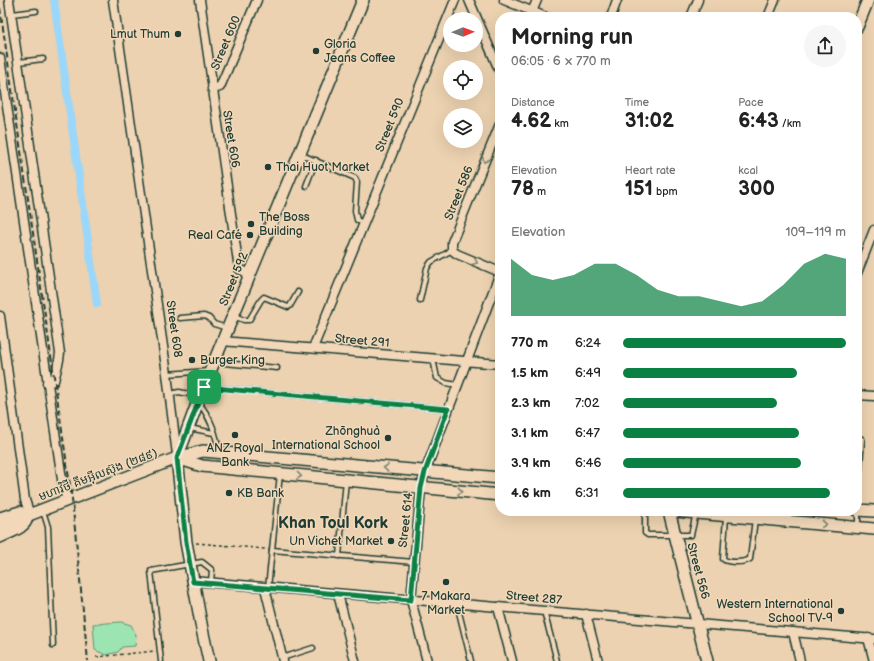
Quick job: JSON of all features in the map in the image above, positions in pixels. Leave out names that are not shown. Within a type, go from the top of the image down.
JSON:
[{"type":"main road","name":"Street 592","points":[[177,458],[200,395],[363,0]]},
{"type":"main road","points":[[862,15],[868,0]]},
{"type":"main road","name":"មហាវិថី គីមអ៊ីលស៊ុង (២៨៩)","points":[[0,518],[19,512],[29,515],[177,458],[203,450],[495,478]]},
{"type":"main road","points":[[177,458],[202,466],[495,495]]},
{"type":"main road","name":"Street 608","points":[[177,458],[186,542],[209,661]]},
{"type":"main road","points":[[862,510],[874,511]]},
{"type":"main road","points":[[0,526],[29,515]]},
{"type":"main road","name":"មហាវិថី គីមអ៊ីលស៊ុង (២៨៩)","points":[[0,537],[23,525],[27,521],[29,515]]},
{"type":"main road","name":"Street 566","points":[[670,516],[707,661]]},
{"type":"main road","points":[[726,516],[755,518],[782,516],[874,529]]},
{"type":"street","points":[[9,0],[60,352],[60,360],[54,381],[48,383]]},
{"type":"street","name":"Street 608","points":[[113,0],[170,394],[177,458]]},
{"type":"street","name":"Street 606","points":[[200,0],[239,269],[250,274]]},
{"type":"street","name":"Street 600","points":[[212,89],[220,87],[257,0]]},
{"type":"street","name":"Street 590","points":[[313,348],[455,0]]},
{"type":"street","points":[[469,0],[495,60]]},
{"type":"street","points":[[504,0],[532,12],[537,0]]},
{"type":"street","points":[[613,12],[617,0]]},
{"type":"street","points":[[693,12],[698,0]]},
{"type":"street","points":[[770,12],[775,0]]},
{"type":"street","points":[[0,58],[63,486],[67,500]]},
{"type":"street","name":"Street 586","points":[[452,250],[452,242],[495,141]]},
{"type":"street","points":[[862,260],[874,230]]},
{"type":"street","points":[[452,250],[457,254],[495,270]]},
{"type":"street","name":"Street 614","points":[[427,661],[411,600],[421,488],[425,472],[495,285]]},
{"type":"street","points":[[0,316],[25,500],[29,515]]},
{"type":"street","name":"Street 291","points":[[222,341],[495,364]]},
{"type":"street","points":[[862,395],[874,396]]},
{"type":"street","name":"Street 287","points":[[193,582],[871,639]]},
{"type":"street","points":[[267,588],[283,659]]},
{"type":"street","points":[[338,594],[355,661]]},
{"type":"street","points":[[498,607],[512,661]]},
{"type":"street","points":[[586,614],[598,661]]},
{"type":"street","points":[[793,632],[800,661]]},
{"type":"street","points":[[871,639],[874,661]]},
{"type":"lane","points":[[12,14],[36,11]]},
{"type":"lane","points":[[19,62],[44,59]]},
{"type":"lane","points":[[300,154],[355,178],[357,182],[355,211],[357,220],[363,224]]},
{"type":"lane","points":[[306,186],[316,160]]},
{"type":"lane","points":[[420,300],[426,268],[429,264],[452,250]]},
{"type":"lane","points":[[233,316],[244,320],[249,320],[261,300],[264,298],[288,307],[298,292]]},
{"type":"lane","points":[[180,318],[204,316],[209,318],[214,324],[228,328]]},
{"type":"lane","points":[[433,359],[437,378],[446,383],[457,385]]},
{"type":"lane","points":[[167,374],[212,367],[277,368]]},
{"type":"lane","points":[[170,394],[179,392],[200,395],[448,409]]},
{"type":"lane","points":[[200,395],[208,414],[219,452]]},
{"type":"lane","points":[[188,428],[214,433]]},
{"type":"lane","points":[[267,588],[280,474]]},
{"type":"lane","points":[[339,556],[346,480]]},
{"type":"lane","points":[[43,510],[48,527],[53,645]]},
{"type":"lane","points":[[645,516],[646,533],[648,535],[691,535],[695,516]]},
{"type":"lane","points":[[726,516],[723,559],[726,561],[746,561],[750,559],[755,518]]},
{"type":"lane","points":[[858,516],[858,527]]},
{"type":"lane","points":[[272,550],[414,562]]},
{"type":"lane","points":[[161,661],[150,571],[202,562],[212,570],[211,583]]},
{"type":"lane","points":[[457,604],[471,661]]},
{"type":"lane","points":[[544,611],[557,661]]},
{"type":"lane","points":[[283,659],[313,648]]},
{"type":"path","points":[[186,542],[272,550]]},
{"type":"path","points":[[96,657],[160,651]]},
{"type":"green space","points":[[121,622],[131,625],[136,635],[135,646],[122,647],[118,652],[106,655],[95,650],[93,624]]},
{"type":"waterway","points":[[54,0],[97,304]]},
{"type":"railway","points":[[0,8],[72,499],[88,661]]},
{"type":"place","name":"Lmut Thum","points":[[178,34]]},
{"type":"place","name":"Gloria Jeans Coffee","points":[[316,51]]},
{"type":"place","name":"Thai Huot Market","points":[[268,167]]},
{"type":"place","name":"The Boss Building","points":[[251,224]]},
{"type":"place","name":"Real Café","points":[[250,235]]},
{"type":"place","name":"Burger King","points":[[192,360]]},
{"type":"place","name":"ANZ Royal Bank","points":[[235,435]]},
{"type":"place","name":"Zhōnghuà International School","points":[[388,438]]},
{"type":"place","name":"KB Bank","points":[[229,493]]},
{"type":"place","name":"Un Vichet Market","points":[[391,541]]},
{"type":"place","name":"7 Makara Market","points":[[446,582]]},
{"type":"place","name":"Western International School TV-9","points":[[841,611]]},
{"type":"district","name":"Khan Toul Kork","points":[[333,523]]},
{"type":"route","points":[[204,387],[448,409],[425,472],[421,488],[411,600],[193,582],[186,542],[177,458],[204,387]]}]
